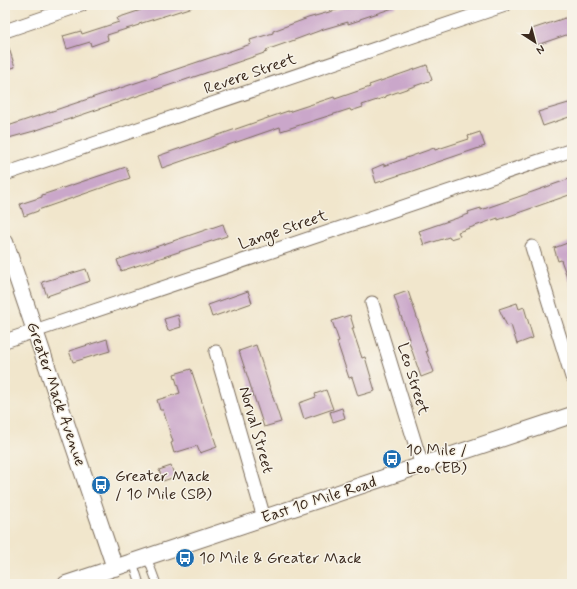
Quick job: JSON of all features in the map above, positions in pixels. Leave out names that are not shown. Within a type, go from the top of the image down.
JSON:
[{"type":"street","points":[[5,31],[81,5]]},
{"type":"street","name":"Revere Street","points":[[5,174],[505,5]]},
{"type":"street","name":"Lange Street","points":[[5,340],[572,150]]},
{"type":"street","name":"Greater Mack Avenue","points":[[5,242],[115,568]]},
{"type":"street","points":[[532,248],[572,377]]},
{"type":"street","name":"Leo Street","points":[[372,303],[422,466]]},
{"type":"street","name":"Norval Street","points":[[216,352],[264,518]]},
{"type":"street","name":"East 10 Mile Road","points":[[66,584],[572,415]]},
{"type":"lane","points":[[140,559],[140,584]]},
{"type":"lane","points":[[140,559],[157,584]]},
{"type":"building","points":[[152,5],[192,5],[192,7],[107,35],[108,40],[91,46],[90,42],[67,49],[63,36],[81,31],[82,34],[119,22],[117,18]]},
{"type":"building","points":[[354,5],[396,5],[396,7],[348,24],[348,22],[324,29],[266,50],[267,52],[244,60],[34,131],[5,139],[5,127],[251,44],[250,40],[273,33],[273,31],[308,18]]},
{"type":"building","points":[[568,17],[572,28],[572,33],[537,45],[532,29]]},
{"type":"building","points":[[7,42],[15,67],[5,70],[5,43]]},
{"type":"building","points":[[427,65],[432,80],[362,105],[363,107],[351,111],[350,109],[281,131],[280,127],[162,168],[158,156],[288,111],[334,97],[335,99],[370,87],[369,85]]},
{"type":"building","points":[[572,102],[572,116],[543,126],[538,112]]},
{"type":"building","points":[[480,132],[485,146],[376,183],[372,169],[434,148],[435,150],[469,139],[468,136]]},
{"type":"building","points":[[126,167],[130,178],[24,216],[20,204],[42,197],[42,195]]},
{"type":"building","points":[[572,178],[572,194],[498,220],[498,218],[458,232],[460,236],[450,239],[449,237],[424,245],[419,231],[469,214],[468,212],[481,208],[481,210]]},
{"type":"building","points":[[223,224],[227,236],[121,271],[117,260]]},
{"type":"building","points":[[570,242],[572,248],[572,288],[561,260],[558,261],[554,248]]},
{"type":"building","points":[[86,269],[90,281],[47,296],[42,282]]},
{"type":"building","points":[[248,291],[252,303],[212,317],[208,305]]},
{"type":"building","points":[[408,291],[434,372],[421,377],[394,296]]},
{"type":"building","points":[[517,303],[519,309],[524,307],[533,338],[517,344],[511,325],[507,326],[499,309]]},
{"type":"building","points":[[178,315],[181,327],[168,331],[164,319]]},
{"type":"building","points":[[350,315],[354,328],[352,328],[362,358],[365,357],[375,391],[358,396],[352,377],[349,378],[337,342],[339,341],[332,321]]},
{"type":"building","points":[[107,339],[110,351],[73,362],[69,351]]},
{"type":"building","points":[[256,345],[281,422],[264,427],[239,351]]},
{"type":"building","points":[[191,369],[217,447],[200,453],[197,446],[174,453],[171,443],[173,442],[163,410],[160,410],[157,400],[180,393],[174,374]]},
{"type":"building","points":[[326,390],[333,409],[304,419],[299,403],[316,397],[315,394]]},
{"type":"building","points":[[342,408],[345,418],[333,422],[330,412]]},
{"type":"building","points":[[171,466],[175,477],[163,481],[159,470]]},
{"type":"place","name":"10 Mile / Leo (EB)","points":[[392,459]]},
{"type":"place","name":"Greater Mack / 10 Mile (SB)","points":[[101,485]]},
{"type":"place","name":"10 Mile & Greater Mack","points":[[185,558]]}]
